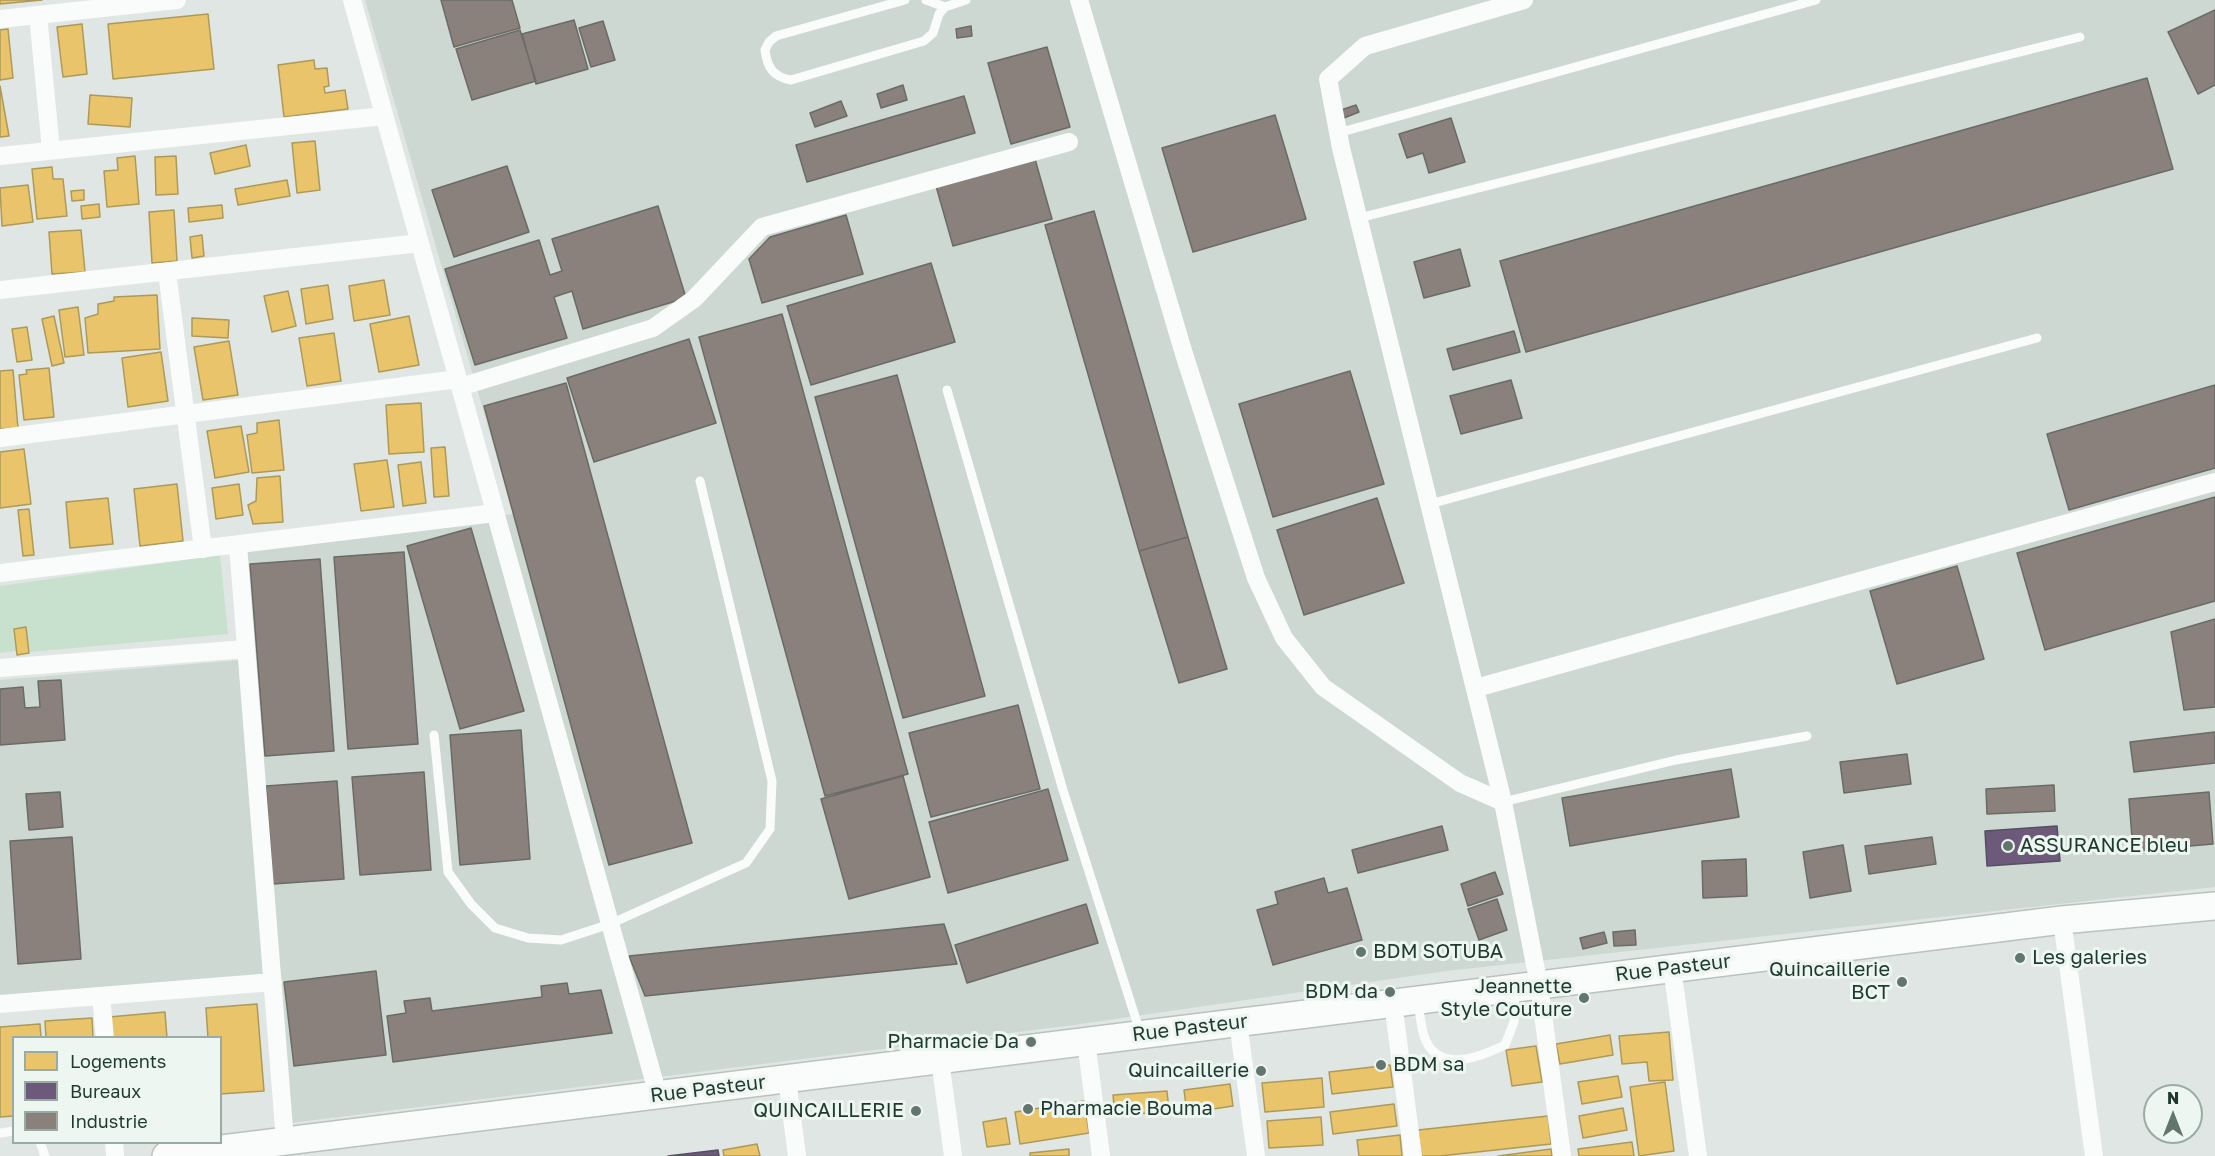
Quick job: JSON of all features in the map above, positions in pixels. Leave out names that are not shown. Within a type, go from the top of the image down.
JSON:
[{"type":"main road","name":"Rue Pasteur","points":[[168,1156],[2062,920],[2215,906]]},
{"type":"street","points":[[0,19],[177,0]]},
{"type":"street","points":[[352,0],[658,1095]]},
{"type":"street","points":[[1079,0],[1184,354],[1256,578],[1284,638],[1323,687],[1460,783],[1503,802]]},
{"type":"street","points":[[1524,0],[1365,46],[1328,79],[1338,133],[1503,802],[1527,987],[1563,1156]]},
{"type":"street","points":[[38,15],[51,150]]},
{"type":"street","points":[[0,156],[384,116]]},
{"type":"street","points":[[0,438],[459,383],[653,328],[694,299],[762,227],[1069,142]]},
{"type":"street","points":[[0,290],[420,243]]},
{"type":"street","points":[[167,272],[203,549]]},
{"type":"street","points":[[1476,688],[2215,482]]},
{"type":"street","points":[[0,573],[495,513]]},
{"type":"street","points":[[238,545],[285,1142]]},
{"type":"street","points":[[0,668],[246,649]]},
{"type":"street","points":[[2062,920],[2094,1156]]},
{"type":"street","points":[[1672,968],[1698,1156]]},
{"type":"street","points":[[0,1004],[273,982]]},
{"type":"street","points":[[101,996],[105,1036]]},
{"type":"street","points":[[1405,1002],[1413,1156]]},
{"type":"street","points":[[1238,1022],[1256,1156]]},
{"type":"street","points":[[1086,1041],[1101,1156]]},
{"type":"street","points":[[940,1060],[953,1156]]},
{"type":"street","points":[[787,1079],[797,1156]]},
{"type":"lane","points":[[905,0],[776,36],[765,50],[773,74],[781,79],[791,80],[924,41],[933,33],[939,14],[945,7],[966,0]]},
{"type":"lane","points":[[926,0],[945,7]]},
{"type":"lane","points":[[1338,133],[1816,0]]},
{"type":"lane","points":[[1359,218],[2080,37]]},
{"type":"lane","points":[[1430,504],[2037,338]]},
{"type":"lane","points":[[947,390],[1063,790],[1141,1035]]},
{"type":"lane","points":[[434,735],[447,872],[471,904],[495,928],[528,938],[561,940],[610,924],[746,863],[770,829],[772,781],[700,481]]},
{"type":"lane","points":[[1503,802],[1676,759],[1807,736]]},
{"type":"lane","points":[[1405,1002],[1425,1039],[1438,1056],[1456,1062],[1491,1052],[1505,1045],[1527,987]]},
{"type":"shaded area","points":[[365,0],[2215,0],[2215,887],[1446,971],[1074,1025],[291,1123],[277,977],[0,998],[0,680],[253,659],[247,546],[513,514]]},
{"type":"green space","points":[[220,555],[228,634],[30,652],[26,627],[14,628],[16,651],[0,653],[0,586]]},
{"type":"building: Logements","points":[[0,0],[42,0],[0,4]]},
{"type":"building: Logements","points":[[208,14],[214,69],[113,79],[108,24]]},
{"type":"building: Logements","points":[[82,24],[87,74],[63,77],[57,27]]},
{"type":"building: Logements","points":[[8,29],[13,78],[0,80],[0,30]]},
{"type":"building: Logements","points":[[314,60],[315,69],[327,68],[329,86],[324,87],[325,93],[345,90],[348,109],[284,117],[278,65]]},
{"type":"building: Logements","points":[[0,86],[9,136],[0,137]]},
{"type":"building: Logements","points":[[90,95],[132,98],[130,127],[88,124]]},
{"type":"building: Logements","points":[[315,141],[320,190],[297,193],[292,143]]},
{"type":"building: Logements","points":[[246,145],[250,166],[215,174],[210,153]]},
{"type":"building: Logements","points":[[135,156],[139,204],[107,207],[104,171],[118,170],[117,158]]},
{"type":"building: Logements","points":[[176,156],[178,194],[156,195],[155,157]]},
{"type":"building: Logements","points":[[52,167],[53,179],[63,179],[67,216],[37,219],[32,169]]},
{"type":"building: Logements","points":[[287,180],[290,196],[238,205],[235,189]]},
{"type":"building: Logements","points":[[28,185],[33,222],[2,226],[0,188]]},
{"type":"building: Logements","points":[[84,190],[84,200],[72,201],[71,191]]},
{"type":"building: Logements","points":[[99,204],[100,217],[82,219],[81,206]]},
{"type":"building: Logements","points":[[222,205],[223,218],[189,222],[188,208]]},
{"type":"building: Logements","points":[[174,210],[177,261],[152,263],[149,212]]},
{"type":"building: Logements","points":[[81,230],[85,272],[52,274],[49,232]]},
{"type":"building: Logements","points":[[202,235],[204,256],[192,258],[190,237]]},
{"type":"building: Logements","points":[[384,280],[390,315],[354,321],[349,286]]},
{"type":"building: Logements","points":[[328,285],[333,319],[306,324],[301,289]]},
{"type":"building: Logements","points":[[288,291],[296,326],[272,332],[264,296]]},
{"type":"building: Logements","points":[[157,295],[160,349],[88,353],[85,318],[98,314],[98,304],[114,301],[114,297]]},
{"type":"building: Logements","points":[[78,307],[84,355],[65,357],[59,310]]},
{"type":"building: Logements","points":[[54,316],[64,363],[52,366],[42,319]]},
{"type":"building: Logements","points":[[409,316],[419,365],[379,372],[370,324]]},
{"type":"building: Logements","points":[[192,318],[229,320],[228,338],[192,336]]},
{"type":"building: Logements","points":[[27,327],[32,360],[17,362],[12,329]]},
{"type":"building: Logements","points":[[334,333],[341,381],[307,386],[299,338]]},
{"type":"building: Logements","points":[[229,341],[238,395],[203,400],[194,347]]},
{"type":"building: Logements","points":[[161,352],[168,401],[128,407],[122,358]]},
{"type":"building: Logements","points":[[49,368],[54,417],[24,420],[19,375],[27,374],[26,370]]},
{"type":"building: Logements","points":[[13,370],[18,428],[0,429],[0,371]]},
{"type":"building: Logements","points":[[421,403],[424,452],[389,454],[386,405]]},
{"type":"building: Logements","points":[[279,420],[284,470],[252,473],[247,435],[257,433],[257,423]]},
{"type":"building: Logements","points":[[241,426],[249,472],[215,478],[207,431]]},
{"type":"building: Logements","points":[[445,447],[449,496],[434,497],[431,448]]},
{"type":"building: Logements","points":[[24,449],[31,504],[0,508],[0,452]]},
{"type":"building: Logements","points":[[387,460],[394,507],[361,511],[354,464]]},
{"type":"building: Logements","points":[[421,462],[426,503],[403,506],[398,465]]},
{"type":"building: Logements","points":[[280,476],[283,522],[253,524],[248,505],[256,501],[257,478]]},
{"type":"building: Logements","points":[[177,484],[183,541],[140,546],[134,489]]},
{"type":"building: Logements","points":[[239,484],[243,515],[216,519],[212,488]]},
{"type":"building: Logements","points":[[108,498],[113,544],[70,548],[66,502]]},
{"type":"building: Logements","points":[[29,509],[34,555],[23,556],[18,510]]},
{"type":"building: Logements","points":[[26,627],[29,653],[17,655],[14,629]]},
{"type":"building: Logements","points":[[257,1004],[264,1091],[222,1094],[222,1036],[208,1036],[206,1008]]},
{"type":"building: Logements","points":[[165,1012],[167,1036],[111,1036],[109,1017]]},
{"type":"building: Logements","points":[[92,1018],[93,1036],[46,1036],[45,1021]]},
{"type":"building: Logements","points":[[40,1024],[41,1036],[12,1036],[12,1116],[0,1117],[0,1027]]},
{"type":"building: Logements","points":[[1669,1032],[1673,1080],[1649,1081],[1647,1062],[1622,1064],[1619,1036]]},
{"type":"building: Logements","points":[[1610,1035],[1613,1055],[1560,1064],[1556,1044]]},
{"type":"building: Logements","points":[[1536,1046],[1542,1082],[1512,1086],[1506,1050]]},
{"type":"building: Logements","points":[[1390,1065],[1393,1087],[1332,1094],[1329,1072]]},
{"type":"building: Logements","points":[[1618,1076],[1622,1097],[1582,1104],[1578,1082]]},
{"type":"building: Logements","points":[[1322,1078],[1324,1107],[1265,1112],[1262,1083]]},
{"type":"building: Logements","points":[[1665,1082],[1674,1151],[1639,1156],[1630,1087]]},
{"type":"building: Logements","points":[[1230,1084],[1233,1106],[1187,1113],[1184,1090]]},
{"type":"building: Logements","points":[[1167,1091],[1169,1111],[1115,1116],[1113,1095]]},
{"type":"building: Logements","points":[[1084,1101],[1089,1133],[1020,1144],[1015,1112]]},
{"type":"building: Logements","points":[[1394,1104],[1397,1126],[1333,1134],[1330,1112]]},
{"type":"building: Logements","points":[[1623,1108],[1627,1130],[1583,1138],[1579,1116]]},
{"type":"building: Logements","points":[[1548,1116],[1551,1144],[1421,1156],[1418,1130]]},
{"type":"building: Logements","points":[[1321,1117],[1323,1145],[1269,1148],[1267,1121]]},
{"type":"building: Logements","points":[[1006,1118],[1010,1144],[987,1147],[983,1122]]},
{"type":"building: Logements","points":[[1400,1135],[1402,1156],[1359,1156],[1357,1140]]},
{"type":"building: Logements","points":[[1632,1142],[1634,1156],[1579,1156],[1578,1149]]},
{"type":"building: Logements","points":[[757,1144],[760,1156],[724,1156],[723,1150]]},
{"type":"building: Logements","points":[[1069,1149],[1069,1156],[1030,1156],[1030,1153]]},
{"type":"building: Logements","points":[[1551,1149],[1552,1156],[1498,1156]]},
{"type":"building: Bureaux","points":[[2057,826],[2060,861],[1987,866],[1985,831]]},
{"type":"building: Bureaux","points":[[718,1150],[719,1156],[668,1156]]},
{"type":"building: Industrie","points":[[441,0],[512,0],[520,28],[454,47]]},
{"type":"building: Industrie","points":[[2215,10],[2215,85],[2198,94],[2168,32]]},
{"type":"building: Industrie","points":[[574,20],[588,69],[536,84],[522,34]]},
{"type":"building: Industrie","points":[[603,21],[615,60],[591,67],[579,28]]},
{"type":"building: Industrie","points":[[971,26],[972,36],[957,38],[956,29]]},
{"type":"building: Industrie","points":[[520,30],[536,81],[472,100],[456,49]]},
{"type":"building: Industrie","points":[[1047,47],[1070,127],[1011,144],[988,63]]},
{"type":"building: Industrie","points":[[2147,78],[2173,169],[1526,352],[1500,261]]},
{"type":"building: Industrie","points":[[903,85],[907,100],[881,108],[877,94]]},
{"type":"building: Industrie","points":[[964,96],[975,133],[807,182],[796,145]]},
{"type":"building: Industrie","points":[[841,101],[847,116],[815,127],[810,113]]},
{"type":"building: Industrie","points":[[1356,105],[1359,112],[1344,118],[1341,110]]},
{"type":"building: Industrie","points":[[1275,115],[1306,219],[1193,252],[1162,148]]},
{"type":"building: Industrie","points":[[1451,118],[1465,162],[1429,173],[1423,153],[1407,158],[1399,134]]},
{"type":"building: Industrie","points":[[1035,159],[1052,219],[953,246],[936,186]]},
{"type":"building: Industrie","points":[[507,166],[529,232],[454,257],[432,190]]},
{"type":"building: Industrie","points":[[658,206],[686,298],[583,329],[572,291],[554,297],[567,338],[475,365],[445,269],[539,240],[550,275],[562,271],[552,239]]},
{"type":"building: Industrie","points":[[1094,211],[1188,537],[1139,551],[1045,225]]},
{"type":"building: Industrie","points":[[846,215],[863,274],[762,303],[749,259],[770,237]]},
{"type":"building: Industrie","points":[[1460,249],[1470,286],[1424,298],[1414,262]]},
{"type":"building: Industrie","points":[[931,263],[955,342],[811,385],[787,306]]},
{"type":"building: Industrie","points":[[782,314],[908,774],[825,796],[699,337]]},
{"type":"building: Industrie","points":[[1514,331],[1520,352],[1453,370],[1447,349]]},
{"type":"building: Industrie","points":[[689,339],[716,423],[594,462],[567,378]]},
{"type":"building: Industrie","points":[[1350,371],[1384,484],[1273,517],[1239,404]]},
{"type":"building: Industrie","points":[[897,375],[985,696],[903,718],[815,397]]},
{"type":"building: Industrie","points":[[1511,380],[1522,418],[1461,434],[1450,396]]},
{"type":"building: Industrie","points":[[566,383],[692,843],[609,865],[484,406]]},
{"type":"building: Industrie","points":[[2215,385],[2215,468],[2069,510],[2047,434]]},
{"type":"building: Industrie","points":[[2215,497],[2215,601],[2045,650],[2017,553]]},
{"type":"building: Industrie","points":[[1377,498],[1404,583],[1304,615],[1277,530]]},
{"type":"building: Industrie","points":[[471,528],[524,711],[460,729],[407,546]]},
{"type":"building: Industrie","points":[[1188,537],[1227,669],[1179,683],[1139,551]]},
{"type":"building: Industrie","points":[[404,552],[418,744],[348,749],[334,557]]},
{"type":"building: Industrie","points":[[320,559],[334,751],[265,756],[250,564]]},
{"type":"building: Industrie","points":[[1957,566],[1984,659],[1897,684],[1870,591]]},
{"type":"building: Industrie","points":[[2215,619],[2215,707],[2184,710],[2171,632]]},
{"type":"building: Industrie","points":[[61,680],[65,740],[0,745],[0,689],[23,687],[25,708],[40,707],[38,681]]},
{"type":"building: Industrie","points":[[1018,705],[1040,789],[931,817],[909,733]]},
{"type":"building: Industrie","points":[[521,730],[530,859],[460,865],[450,735]]},
{"type":"building: Industrie","points":[[2215,732],[2215,763],[2134,772],[2130,742]]},
{"type":"building: Industrie","points":[[1907,754],[1911,784],[1844,793],[1840,762]]},
{"type":"building: Industrie","points":[[1731,769],[1739,817],[1570,846],[1562,798]]},
{"type":"building: Industrie","points":[[424,772],[431,870],[360,875],[352,777]]},
{"type":"building: Industrie","points":[[903,776],[930,877],[849,899],[821,799]]},
{"type":"building: Industrie","points":[[337,781],[344,879],[273,884],[266,786]]},
{"type":"building: Industrie","points":[[2054,785],[2055,811],[1987,814],[1986,789]]},
{"type":"building: Industrie","points":[[1048,789],[1068,860],[948,893],[929,822]]},
{"type":"building: Industrie","points":[[60,792],[63,827],[29,830],[26,794]]},
{"type":"building: Industrie","points":[[2209,792],[2213,844],[2133,851],[2129,799]]},
{"type":"building: Industrie","points":[[1442,826],[1448,850],[1358,873],[1352,850]]},
{"type":"building: Industrie","points":[[72,837],[81,959],[18,964],[10,841]]},
{"type":"building: Industrie","points":[[1932,837],[1936,864],[1869,874],[1865,846]]},
{"type":"building: Industrie","points":[[1843,845],[1851,891],[1810,898],[1803,852]]},
{"type":"building: Industrie","points":[[1746,859],[1747,896],[1703,898],[1702,861]]},
{"type":"building: Industrie","points":[[1495,872],[1503,894],[1468,906],[1461,884]]},
{"type":"building: Industrie","points":[[1324,878],[1328,893],[1347,888],[1362,940],[1273,965],[1257,910],[1278,904],[1275,892]]},
{"type":"building: Industrie","points":[[1497,899],[1507,930],[1479,940],[1468,909]]},
{"type":"building: Industrie","points":[[1086,904],[1098,943],[967,983],[955,945]]},
{"type":"building: Industrie","points":[[944,924],[957,964],[645,996],[629,956]]},
{"type":"building: Industrie","points":[[1635,930],[1636,945],[1614,946],[1613,932]]},
{"type":"building: Industrie","points":[[1604,932],[1607,943],[1583,949],[1580,938]]},
{"type":"building: Industrie","points":[[376,971],[386,1055],[294,1066],[284,982]]},
{"type":"building: Industrie","points":[[567,983],[569,994],[601,990],[612,1033],[393,1062],[387,1016],[406,1013],[404,1001],[430,998],[432,1011],[542,997],[541,986]]},
{"type":"place","name":"ASSURANCE bleu","points":[[2008,846]]},
{"type":"place","name":"BDM SOTUBA","points":[[1361,952]]},
{"type":"place","name":"Les galeries","points":[[2020,958]]},
{"type":"place","name":"Quincaillerie BCT","points":[[1902,982]]},
{"type":"place","name":"BDM da","points":[[1390,992]]},
{"type":"place","name":"Jeannette Style Couture","points":[[1584,998]]},
{"type":"place","name":"Pharmacie Da","points":[[1031,1042]]},
{"type":"place","name":"BDM sa","points":[[1381,1065]]},
{"type":"place","name":"Quincaillerie","points":[[1261,1071]]},
{"type":"place","name":"Pharmacie Bouma","points":[[1028,1109]]},
{"type":"place","name":"QUINCAILLERIE","points":[[916,1111]]}]
